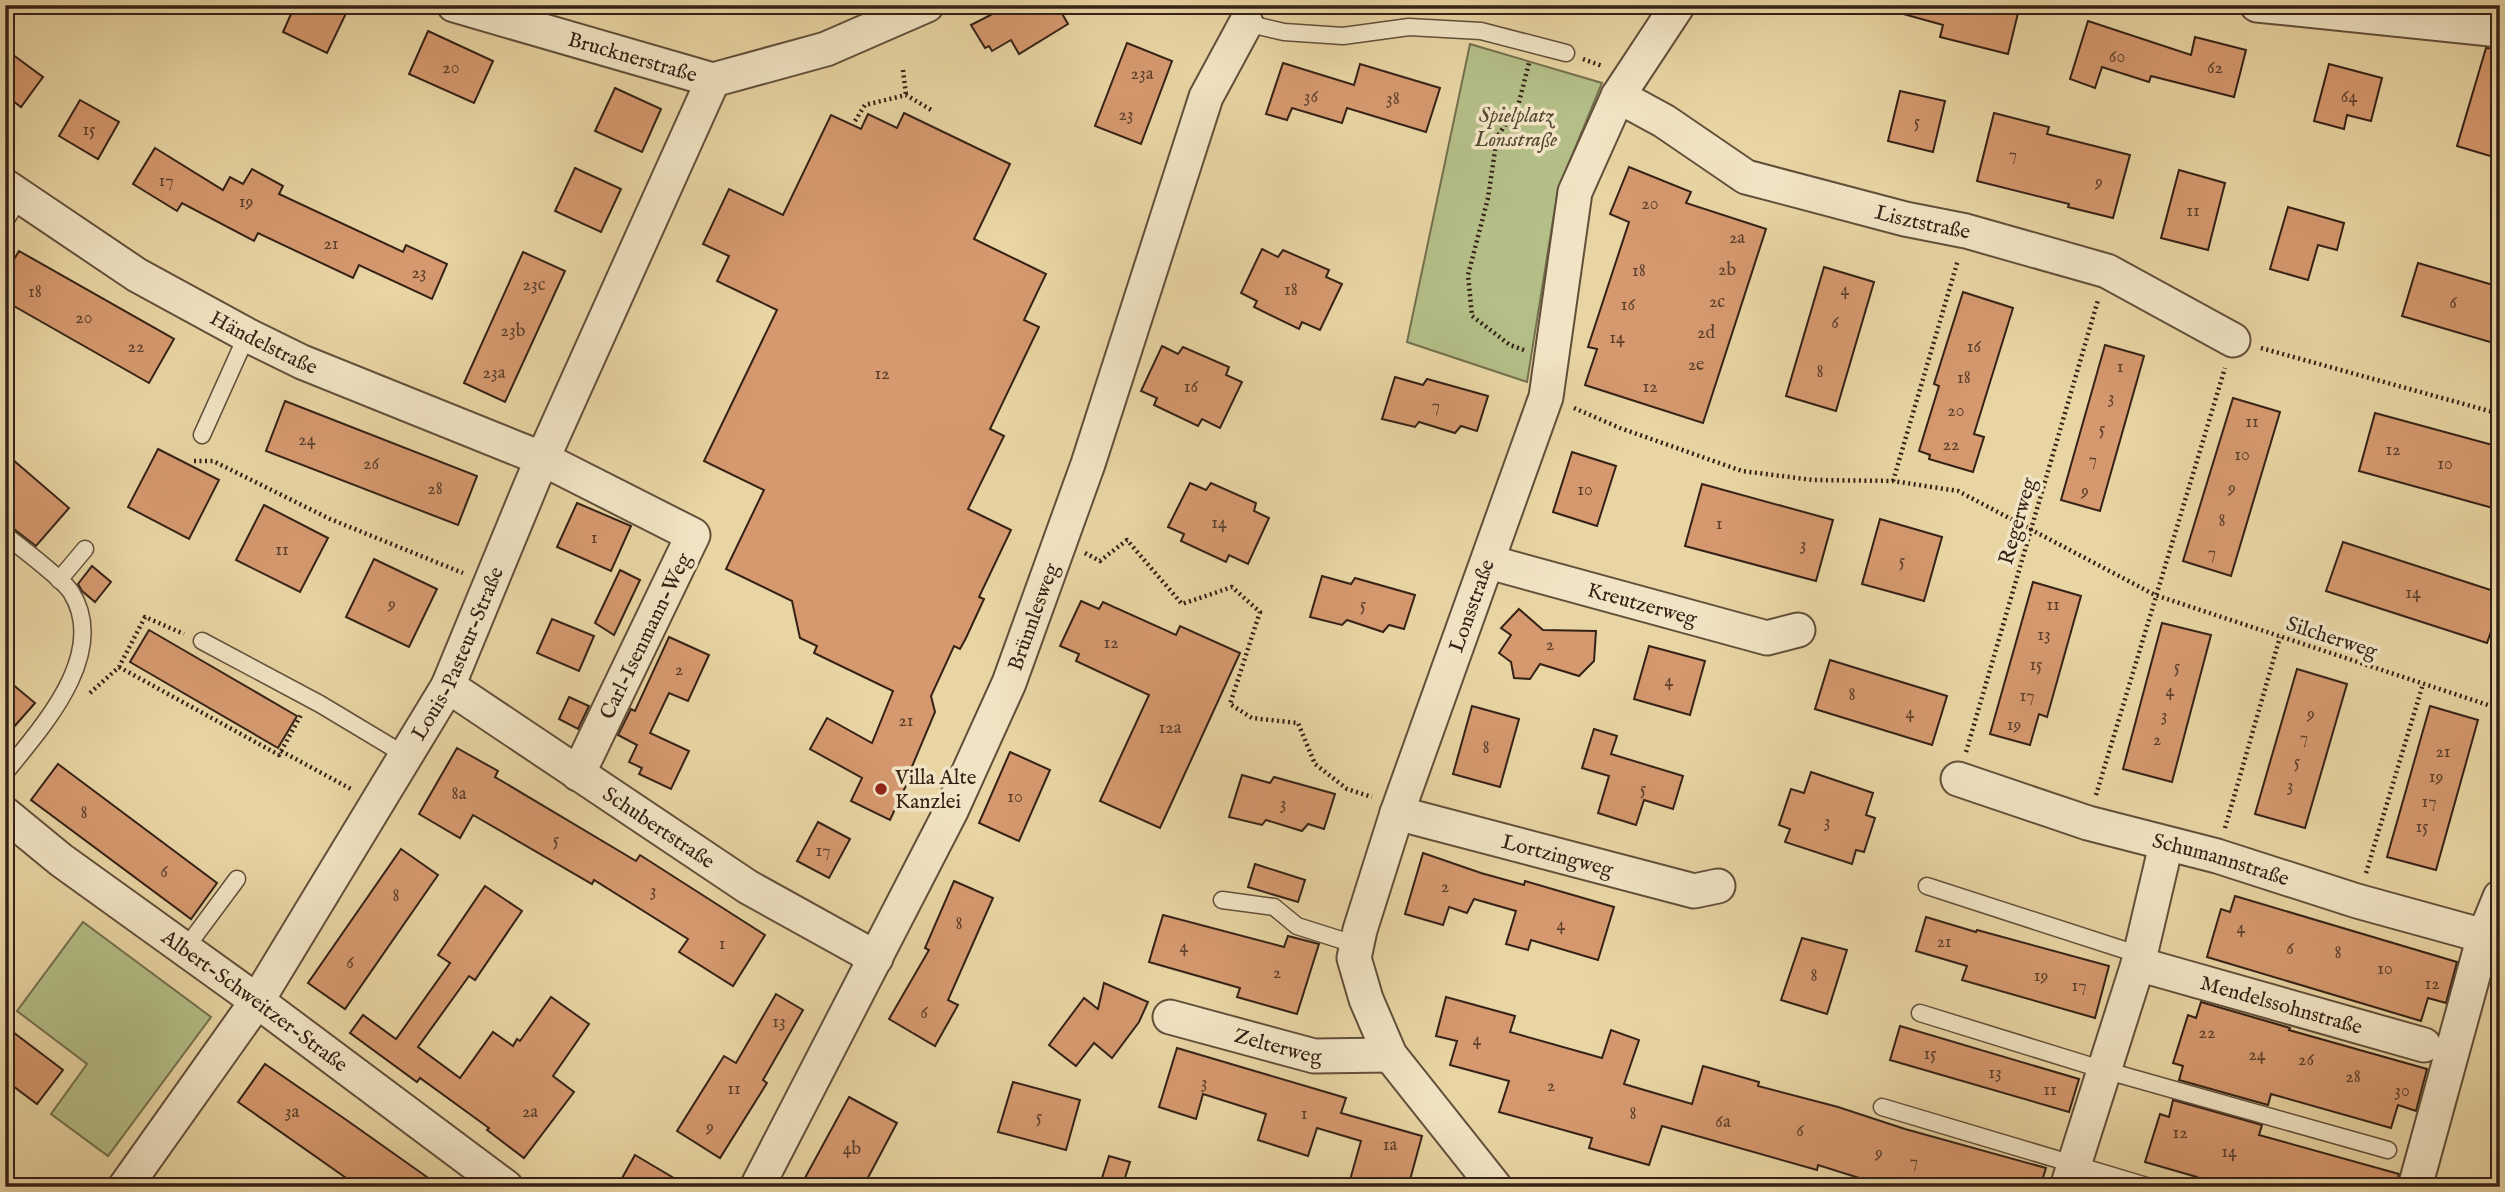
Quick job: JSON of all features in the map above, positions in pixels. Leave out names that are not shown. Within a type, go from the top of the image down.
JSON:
[{"type":"street","name":"Brucknerstraße","points":[[454,5],[713,80],[826,50],[927,5]]},
{"type":"street","name":"Lonsstraße","points":[[1495,1187],[1390,1055],[1366,999],[1354,958],[1399,809],[1546,397],[1575,192],[1624,86],[1678,5]]},
{"type":"street","points":[[2256,5],[2500,30]]},
{"type":"street","name":"Brünnlesweg","points":[[757,1187],[951,811],[1009,682],[1088,464],[1206,97],[1246,23]]},
{"type":"street","name":"Louis-Pasteur-Straße","points":[[125,1187],[257,1001],[447,685],[543,460],[713,80]]},
{"type":"street","name":"Lisztstraße","points":[[1624,86],[1664,121],[1746,177],[1905,219],[1966,231],[2107,271],[2233,341]]},
{"type":"street","name":"Händelstraße","points":[[10,201],[137,275],[302,362],[543,460]]},
{"type":"street","name":"Carl-Isenmann-Weg","points":[[543,460],[693,535],[578,774]]},
{"type":"street","name":"Kreutzerweg","points":[[1489,562],[1767,638],[1798,630]]},
{"type":"street","name":"Schubertstraße","points":[[447,685],[748,887],[876,958]]},
{"type":"street","name":"Schumannstraße","points":[[1958,779],[2088,823],[2217,856],[2357,901],[2484,936]]},
{"type":"street","name":"Lortzingweg","points":[[1399,809],[1694,891],[1718,886]]},
{"type":"street","name":"Albert-Schweitzer-Straße","points":[[5,814],[61,860],[257,1001],[506,1187]]},
{"type":"street","points":[[2070,1176],[2139,959],[2166,845]]},
{"type":"street","points":[[2415,1187],[2484,936],[2500,897]]},
{"type":"street","name":"Mendelssohnstraße","points":[[2139,959],[2424,1045]]},
{"type":"street","name":"Zelterweg","points":[[1170,1017],[1314,1056],[1390,1055]]},
{"type":"lane","points":[[1246,23],[1284,32],[1343,36],[1409,27],[1480,31],[1566,53]]},
{"type":"lane","points":[[202,435],[247,335]]},
{"type":"lane","points":[[5,535],[70,590],[79,611],[82,628],[77,660],[62,696],[5,773]]},
{"type":"lane","points":[[59,580],[85,549]]},
{"type":"lane","points":[[202,641],[310,699],[405,755]]},
{"type":"lane","points":[[185,949],[237,880]]},
{"type":"lane","points":[[1927,886],[2139,959]]},
{"type":"lane","points":[[1222,900],[1274,907],[1297,926],[1357,945]]},
{"type":"lane","points":[[1920,1013],[2104,1070],[2388,1150]]},
{"type":"lane","points":[[1882,1107],[2070,1176],[2150,1187]]},
{"type":"path","points":[[1533,45],[1518,106],[1497,137],[1488,198],[1468,275],[1472,316],[1510,345],[1552,359]]},
{"type":"path","points":[[1566,53],[1624,86]]},
{"type":"path","points":[[902,70],[906,95]]},
{"type":"path","points":[[855,121],[865,105],[906,95],[933,111]]},
{"type":"path","points":[[1893,481],[1966,231]]},
{"type":"path","name":"Regerweg","points":[[1958,779],[2107,271]]},
{"type":"path","points":[[2088,823],[2233,341],[2500,415]]},
{"type":"path","name":"Silcherweg","points":[[1546,397],[1620,428],[1742,471],[1813,480],[1893,481],[1958,491],[2155,595],[2500,709]]},
{"type":"path","points":[[194,461],[213,461],[330,519],[490,583]]},
{"type":"path","points":[[1060,539],[1100,561],[1127,540],[1182,604],[1232,587],[1261,612],[1230,704],[1252,718],[1298,723],[1315,764],[1347,789],[1399,809]]},
{"type":"path","points":[[62,696],[84,698],[119,667],[145,617],[202,641]]},
{"type":"path","points":[[2217,856],[2280,637]]},
{"type":"path","points":[[119,667],[279,755],[310,699]]},
{"type":"path","points":[[2357,901],[2423,684]]},
{"type":"path","points":[[281,751],[377,803]]},
{"type":"green space","name":"Spielplatz Lonsstraße","points":[[1470,44],[1602,83],[1558,189],[1527,382],[1407,342]]},
{"type":"green space","points":[[83,922],[211,1017],[108,1156],[51,1114],[87,1064],[17,1011]]},
{"type":"building","points":[[295,5],[350,5],[327,53],[283,32]]},
{"type":"building","points":[[1010,5],[1057,5],[1068,24],[1019,54],[1011,40],[992,51],[989,46],[985,48],[971,25]]},
{"type":"building","points":[[1896,5],[2020,5],[2008,54],[1940,37],[1943,25],[1896,12]]},
{"type":"building","points":[[2088,21],[2191,55],[2195,37],[2246,50],[2234,97],[2151,76],[2149,82],[2102,67],[2095,88],[2070,79]]},
{"type":"building","points":[[428,31],[493,61],[474,103],[409,74]]},
{"type":"building","points":[[1127,43],[1172,61],[1141,144],[1095,126]]},
{"type":"building","points":[[2486,48],[2500,49],[2500,159],[2457,146]]},
{"type":"building","points":[[5,49],[43,77],[21,107],[5,95]]},
{"type":"building","points":[[1283,63],[1354,85],[1360,64],[1440,88],[1426,132],[1347,108],[1342,123],[1292,108],[1287,120],[1266,114]]},
{"type":"building","points":[[2329,64],[2382,78],[2371,121],[2347,115],[2344,129],[2314,121]]},
{"type":"building","points":[[615,88],[661,109],[642,152],[595,131]]},
{"type":"building","points":[[1900,91],[1945,101],[1933,152],[1888,141]]},
{"type":"building","points":[[80,100],[119,122],[98,159],[59,136]]},
{"type":"building","points":[[904,113],[1010,164],[974,239],[1046,274],[1024,320],[1039,327],[990,429],[1004,436],[968,509],[1011,530],[979,597],[984,599],[966,638],[960,649],[954,646],[931,696],[935,712],[890,820],[851,801],[862,778],[810,749],[827,718],[872,743],[893,691],[814,653],[817,646],[800,638],[792,601],[726,569],[764,490],[704,461],[777,310],[717,281],[729,256],[703,244],[729,189],[783,215],[831,115],[861,129],[868,114],[897,128]]},
{"type":"building","points":[[1994,113],[2049,127],[2047,134],[2130,155],[2113,218],[1977,181]]},
{"type":"building","points":[[155,148],[223,190],[230,177],[243,184],[252,169],[283,186],[279,194],[403,252],[406,245],[447,264],[432,299],[359,265],[353,278],[258,233],[254,241],[182,203],[177,211],[133,184]]},
{"type":"building","points":[[1629,167],[1691,192],[1686,203],[1766,229],[1703,423],[1585,385],[1597,349],[1588,347],[1629,222],[1610,214]]},
{"type":"building","points":[[575,168],[621,189],[601,232],[555,211]]},
{"type":"building","points":[[2179,170],[2225,183],[2208,250],[2161,238]]},
{"type":"building","points":[[2288,207],[2344,223],[2337,250],[2318,245],[2308,280],[2270,269]]},
{"type":"building","points":[[1262,249],[1278,257],[1283,250],[1329,270],[1326,277],[1342,284],[1320,330],[1302,322],[1299,329],[1254,307],[1257,301],[1241,293]]},
{"type":"building","points":[[19,251],[174,339],[149,383],[5,301],[5,274]]},
{"type":"building","points":[[523,252],[565,271],[505,402],[464,383]]},
{"type":"building","points":[[2418,263],[2500,287],[2500,345],[2402,316]]},
{"type":"building","points":[[1824,267],[1874,282],[1836,411],[1786,396]]},
{"type":"building","points":[[1963,292],[2013,308],[1974,434],[1984,437],[1973,472],[1929,459],[1930,455],[1919,451],[1939,386],[1934,384]]},
{"type":"building","points":[[2105,345],[2144,356],[2100,511],[2061,500]]},
{"type":"building","points":[[1162,346],[1178,354],[1183,347],[1229,367],[1226,375],[1242,382],[1220,428],[1202,419],[1198,426],[1154,405],[1157,398],[1141,391]]},
{"type":"building","points":[[1395,377],[1423,385],[1427,379],[1488,396],[1477,431],[1461,426],[1455,433],[1419,422],[1415,427],[1382,419]]},
{"type":"building","points":[[2233,398],[2280,412],[2231,576],[2183,561]]},
{"type":"building","points":[[285,401],[477,476],[458,525],[266,451]]},
{"type":"building","points":[[2375,413],[2500,447],[2500,510],[2359,471]]},
{"type":"building","points":[[158,449],[219,480],[189,539],[128,507]]},
{"type":"building","points":[[1572,452],[1616,466],[1597,526],[1553,512]]},
{"type":"building","points":[[5,453],[69,508],[36,546],[5,525]]},
{"type":"building","points":[[1190,483],[1206,490],[1211,483],[1256,503],[1254,511],[1269,518],[1248,564],[1229,555],[1226,562],[1181,541],[1184,534],[1168,527]]},
{"type":"building","points":[[1702,484],[1833,520],[1816,581],[1685,546]]},
{"type":"building","points":[[577,503],[631,526],[611,571],[557,547]]},
{"type":"building","points":[[264,505],[328,538],[300,592],[236,560]]},
{"type":"building","points":[[1880,519],[1942,537],[1924,601],[1862,584]]},
{"type":"building","points":[[2343,542],[2500,593],[2500,605],[2487,643],[2326,591]]},
{"type":"building","points":[[374,559],[437,589],[409,647],[346,617]]},
{"type":"building","points":[[92,566],[111,582],[95,602],[78,584]]},
{"type":"building","points":[[620,570],[640,580],[614,635],[595,623]]},
{"type":"building","points":[[1322,576],[1351,584],[1355,578],[1415,595],[1404,629],[1389,625],[1383,632],[1347,620],[1342,625],[1310,617]]},
{"type":"building","points":[[2033,582],[2081,596],[2047,717],[2039,714],[2030,745],[1990,734]]},
{"type":"building","points":[[1081,601],[1099,609],[1103,602],[1176,635],[1180,626],[1240,653],[1160,828],[1100,801],[1149,695],[1076,661],[1079,654],[1060,646]]},
{"type":"building","points":[[1519,609],[1543,630],[1596,631],[1594,661],[1579,676],[1540,664],[1530,679],[1514,678],[1511,662],[1499,653],[1511,635],[1501,628]]},
{"type":"building","points":[[552,619],[594,636],[579,671],[537,653]]},
{"type":"building","points":[[2162,623],[2211,635],[2172,782],[2123,769]]},
{"type":"building","points":[[149,630],[297,716],[278,748],[130,662]]},
{"type":"building","points":[[669,637],[709,655],[688,701],[669,693],[650,733],[689,751],[671,789],[639,774],[642,768],[629,762],[637,745],[618,735],[631,709],[635,711]]},
{"type":"building","points":[[1649,646],[1705,661],[1690,715],[1634,699]]},
{"type":"building","points":[[1830,660],[1947,696],[1932,745],[1815,709]]},
{"type":"building","points":[[2297,669],[2347,684],[2305,828],[2255,814]]},
{"type":"building","points":[[5,678],[35,703],[5,737]]},
{"type":"building","points":[[569,697],[589,706],[578,729],[559,719]]},
{"type":"building","points":[[1472,706],[1519,719],[1500,787],[1453,774]]},
{"type":"building","points":[[2430,706],[2478,720],[2436,870],[2387,857]]},
{"type":"building","points":[[1594,729],[1617,736],[1611,754],[1683,776],[1673,809],[1644,800],[1636,825],[1598,813],[1609,776],[1582,768]]},
{"type":"building","points":[[457,748],[498,771],[495,777],[636,861],[640,855],[765,935],[733,986],[679,952],[688,939],[594,880],[592,884],[473,815],[460,838],[419,814]]},
{"type":"building","points":[[1010,752],[1050,770],[1019,841],[979,823]]},
{"type":"building","points":[[58,764],[217,883],[191,919],[31,800]]},
{"type":"building","points":[[1811,772],[1873,793],[1866,815],[1875,818],[1864,852],[1856,850],[1852,864],[1785,842],[1790,829],[1779,825],[1791,789],[1804,793]]},
{"type":"building","points":[[1242,775],[1270,783],[1274,777],[1335,794],[1324,829],[1308,824],[1302,831],[1266,820],[1262,825],[1229,817]]},
{"type":"building","points":[[818,822],[850,839],[829,878],[797,861]]},
{"type":"building","points":[[401,849],[438,875],[345,1009],[308,983]]},
{"type":"building","points":[[1423,853],[1481,873],[1524,885],[1525,881],[1614,907],[1598,960],[1531,940],[1528,950],[1506,944],[1516,911],[1474,899],[1467,913],[1449,907],[1443,925],[1405,914]]},
{"type":"building","points":[[1255,864],[1305,880],[1298,902],[1248,887]]},
{"type":"building","points":[[954,881],[993,898],[948,1000],[958,1005],[935,1046],[889,1019],[929,950],[925,948]]},
{"type":"building","points":[[485,886],[522,911],[475,980],[469,976],[418,1047],[460,1078],[493,1032],[513,1046],[517,1039],[520,1041],[551,997],[589,1024],[553,1076],[574,1092],[524,1158],[487,1130],[489,1128],[420,1078],[417,1082],[350,1033],[363,1015],[396,1039],[450,963],[438,955]]},
{"type":"building","points":[[2235,896],[2457,962],[2446,1003],[2428,998],[2421,1021],[2207,957],[2221,909],[2230,912]]},
{"type":"building","points":[[1163,915],[1284,947],[1288,936],[1319,944],[1297,1014],[1237,997],[1240,988],[1149,962]]},
{"type":"building","points":[[1926,917],[2109,966],[2095,1018],[1962,980],[1967,966],[1916,951]]},
{"type":"building","points":[[1802,938],[1847,950],[1827,1014],[1781,1000]]},
{"type":"building","points":[[1104,983],[1148,1002],[1139,1022],[1112,1058],[1094,1043],[1076,1066],[1049,1045],[1084,998],[1098,1009]]},
{"type":"building","points":[[776,994],[803,1010],[763,1080],[767,1083],[720,1158],[677,1131],[724,1056],[736,1063]]},
{"type":"building","points":[[1446,997],[1515,1016],[1510,1032],[1602,1058],[1611,1030],[1639,1040],[1624,1084],[1692,1104],[1703,1066],[1759,1082],[1758,1086],[2046,1168],[2040,1187],[1888,1187],[1818,1165],[1817,1170],[1662,1126],[1649,1165],[1589,1148],[1592,1138],[1499,1112],[1509,1081],[1450,1065],[1457,1041],[1436,1036]]},
{"type":"building","points":[[2201,1002],[2427,1069],[2416,1111],[2398,1105],[2391,1128],[2271,1094],[2268,1105],[2179,1080],[2183,1066],[2173,1063],[2188,1015],[2196,1018]]},
{"type":"building","points":[[5,1026],[63,1070],[37,1104],[5,1080]]},
{"type":"building","points":[[1900,1026],[2079,1079],[2069,1112],[1890,1060]]},
{"type":"building","points":[[1177,1048],[1346,1098],[1341,1113],[1422,1136],[1408,1187],[1348,1187],[1361,1141],[1317,1128],[1308,1156],[1258,1140],[1266,1114],[1203,1094],[1196,1119],[1159,1107]]},
{"type":"building","points":[[265,1064],[441,1187],[359,1187],[238,1102]]},
{"type":"building","points":[[1013,1082],[1080,1100],[1066,1150],[998,1132]]},
{"type":"building","points":[[849,1097],[897,1123],[863,1187],[800,1187]]},
{"type":"building","points":[[2173,1100],[2262,1125],[2259,1135],[2399,1174],[2396,1187],[2212,1187],[2195,1182],[2197,1177],[2145,1162],[2160,1114],[2169,1117]]},
{"type":"building","points":[[635,1155],[689,1187],[617,1187]]},
{"type":"building","points":[[1109,1156],[1130,1162],[1123,1184],[1102,1178]]},
{"type":"place","name":"Villa Alte Kanzlei","points":[[881,789]]}]
